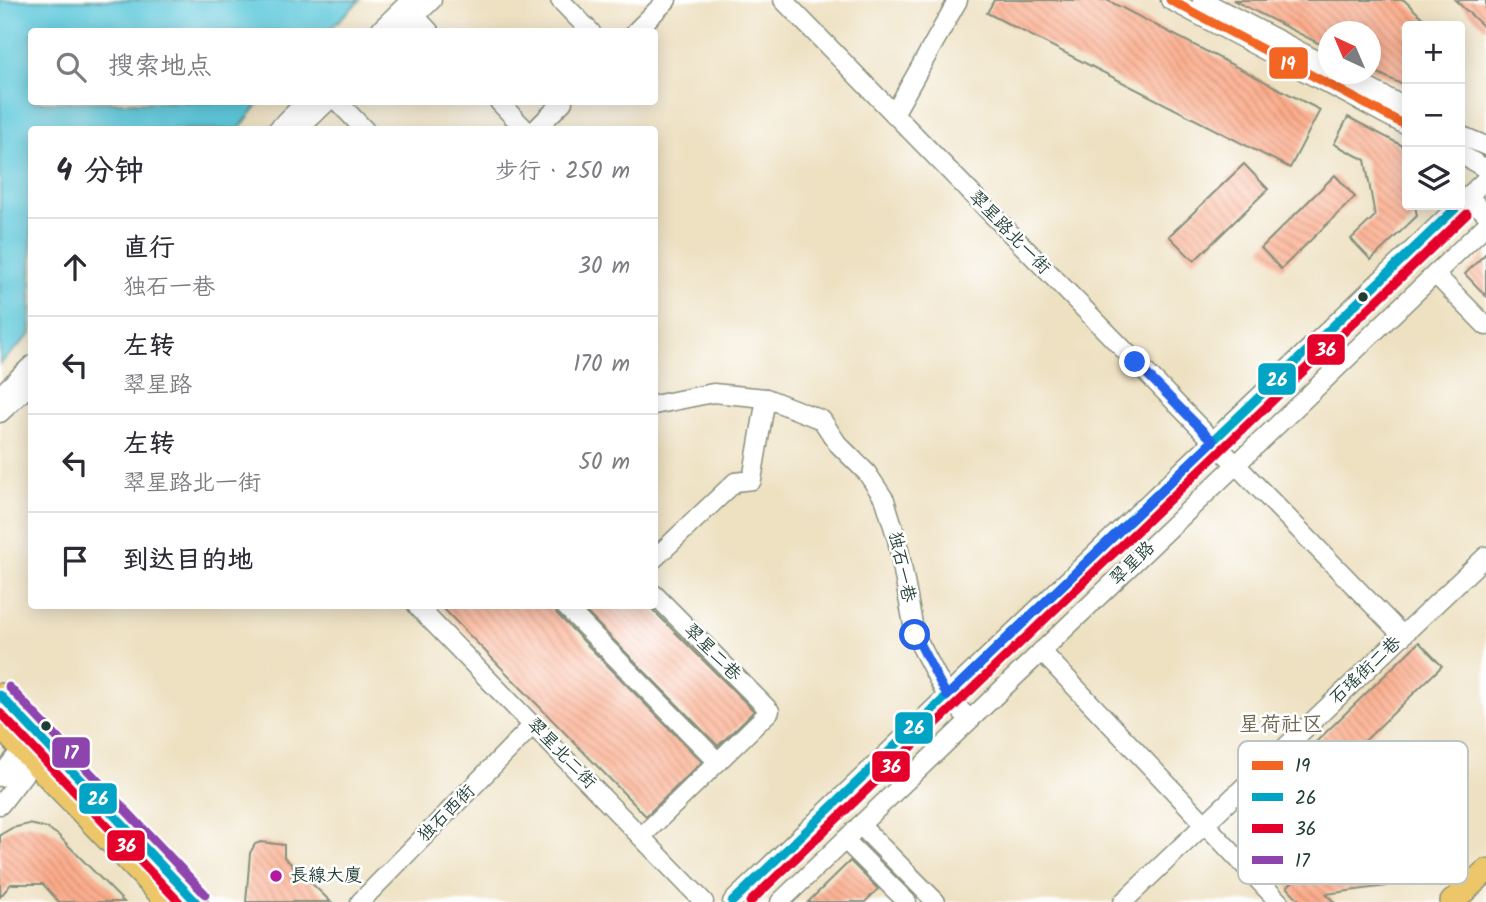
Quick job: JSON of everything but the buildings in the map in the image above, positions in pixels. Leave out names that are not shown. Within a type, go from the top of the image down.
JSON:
[{"type":"main road","points":[[0,695],[35,747],[168,902]]},
{"type":"main road","points":[[0,726],[35,747],[196,902]]},
{"type":"main road","points":[[1452,902],[1486,871]]},
{"type":"street","points":[[384,28],[413,8],[432,0]]},
{"type":"street","points":[[560,0],[587,28]]},
{"type":"street","points":[[639,28],[667,0]]},
{"type":"street","name":"翠星路北一街","points":[[783,0],[1404,636]]},
{"type":"street","points":[[894,114],[958,0]]},
{"type":"street","points":[[1170,0],[1402,122]]},
{"type":"street","points":[[1202,0],[1318,61]]},
{"type":"street","points":[[401,28],[413,8]]},
{"type":"street","points":[[413,8],[427,28]]},
{"type":"street","points":[[1361,84],[1402,105]]},
{"type":"street","points":[[281,126],[303,105]]},
{"type":"street","points":[[302,126],[324,105]]},
{"type":"street","points":[[341,105],[361,126]]},
{"type":"street","points":[[502,105],[522,126]]},
{"type":"street","points":[[539,126],[560,105]]},
{"type":"street","points":[[1465,137],[1486,146]]},
{"type":"street","points":[[1465,157],[1486,169]]},
{"type":"street","name":"翠星路","points":[[1465,199],[1486,179]]},
{"type":"street","points":[[1465,204],[1486,214]]},
{"type":"street","name":"翠星路","points":[[732,902],[1454,210]]},
{"type":"street","name":"翠星路","points":[[780,902],[1486,225]]},
{"type":"street","points":[[1435,274],[1486,327]]},
{"type":"street","points":[[0,395],[28,369]]},
{"type":"street","points":[[0,413],[28,387]]},
{"type":"street","points":[[658,404],[713,393],[765,398],[752,480],[736,482],[658,555]]},
{"type":"street","name":"独石一巷","points":[[765,398],[822,420],[837,443],[867,473],[885,500],[897,540],[915,635],[947,696],[970,720]]},
{"type":"street","name":"石瑶街二巷","points":[[1293,741],[1486,556]]},
{"type":"street","name":"翠星二巷","points":[[658,598],[770,711],[718,762]]},
{"type":"street","name":"翠星北二街","points":[[420,609],[704,902]]},
{"type":"street","points":[[568,609],[718,762],[641,837]]},
{"type":"street","points":[[1041,651],[1238,860]]},
{"type":"street","name":"独石西街","points":[[360,902],[533,725]]},
{"type":"street","points":[[0,777],[35,747]]},
{"type":"street","points":[[0,805],[35,747]]},
{"type":"street","name":"石瑶街二巷","points":[[1123,902],[1238,793]]},
{"type":"street","points":[[860,825],[936,902]]},
{"type":"street","points":[[845,840],[907,902]]},
{"type":"street","points":[[1261,884],[1279,902]]},
{"type":"water","points":[[0,0],[360,0],[331,28],[28,28],[28,105],[258,105],[241,126],[28,126],[28,337],[0,364]]},
{"type":"transit line","name":"19","points":[[1170,0],[1402,123]]},
{"type":"transit line","name":"26","points":[[732,902],[1454,210]]},
{"type":"transit line","name":"36","points":[[750,902],[1467,214]]},
{"type":"transit line","name":"17","points":[[9,687],[205,894]]},
{"type":"transit line","name":"26","points":[[0,695],[196,902]]},
{"type":"transit line","name":"36","points":[[0,713],[179,902]]},
{"type":"place","name":"長線大廈","points":[[276,876]]},
{"type":"district","name":"星荷社区","points":[[1281,725]]},
{"type":"route","points":[[915,635],[947,696],[1213,441],[1135,362]]}]
